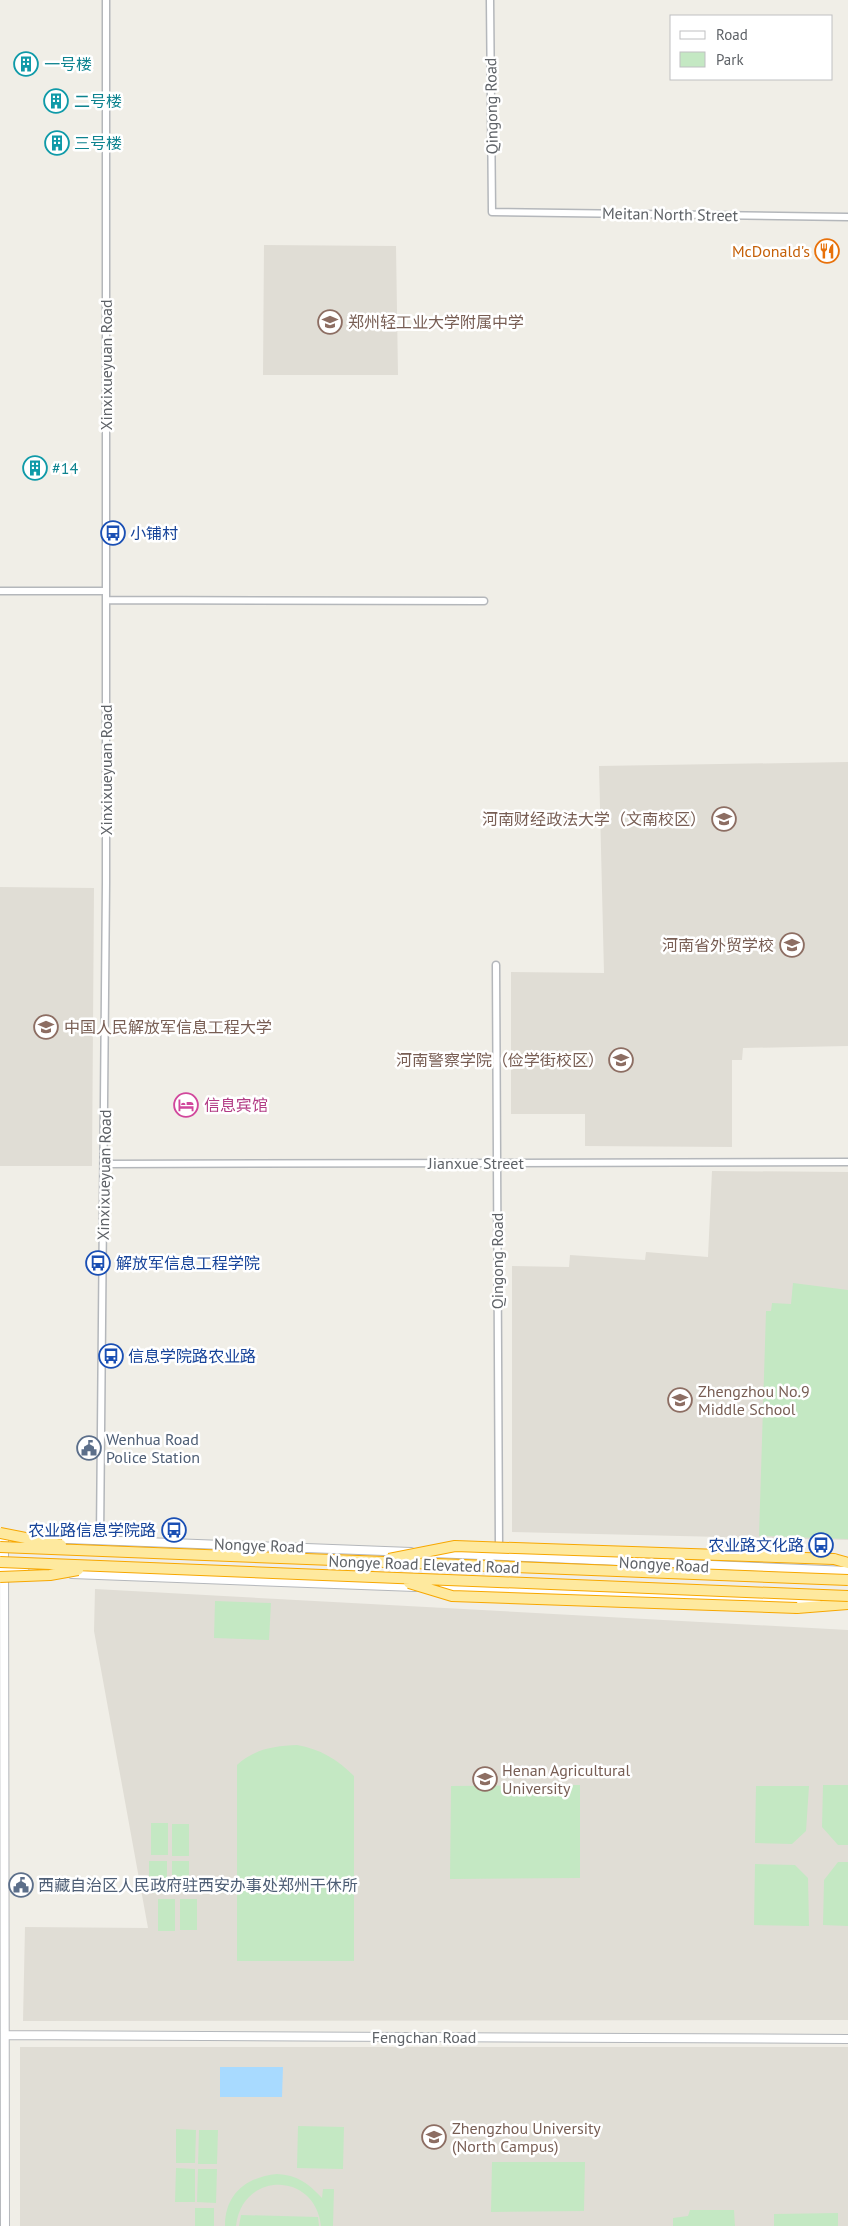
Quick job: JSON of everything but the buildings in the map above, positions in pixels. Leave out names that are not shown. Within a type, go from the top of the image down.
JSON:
[{"type":"highway","points":[[1,1535],[86,1550]]},
{"type":"highway","points":[[374,1562],[456,1546],[834,1559],[848,1563]]},
{"type":"highway","name":"Nongye Road Elevated Road","points":[[0,1547],[848,1580]]},
{"type":"highway","name":"Nongye Road Elevated Road","points":[[1,1570],[50,1575],[97,1566],[848,1596]]},
{"type":"highway","points":[[396,1578],[452,1596],[798,1608],[848,1604]]},
{"type":"street","name":"Xinxixueyuan Road","points":[[100,1540],[104,1164],[106,0]]},
{"type":"street","name":"Qingong Road","points":[[490,0],[492,212]]},
{"type":"street","name":"Meitan North Street","points":[[492,212],[848,217]]},
{"type":"street","points":[[0,591],[106,591]]},
{"type":"street","points":[[106,600],[484,601]]},
{"type":"street","name":"Qingong Road","points":[[496,965],[499,1557]]},
{"type":"street","name":"Jianxue Street","points":[[104,1164],[848,1162]]},
{"type":"street","points":[[1,1535],[5,2226]]},
{"type":"street","name":"Nongye Road","points":[[1,1535],[359,1548],[499,1557],[848,1571]]},
{"type":"street","name":"Nongye Road","points":[[1,1570],[848,1604]]},
{"type":"street","name":"Fengchan Road","points":[[3,2035],[848,2038]]},
{"type":"shaded area","name":"郑州轻工业大学附属中学","points":[[264,245],[396,246],[398,375],[263,375]]},
{"type":"shaded area","points":[[848,762],[848,1046],[743,1048],[742,1060],[732,1060],[732,1147],[585,1146],[585,1114],[511,1114],[511,972],[604,973],[599,766]]},
{"type":"shaded area","name":"中国人民解放军信息工程大学","points":[[0,887],[94,888],[92,1166],[0,1166]]},
{"type":"shaded area","name":"Zhengzhou No.9 Middle School","points":[[712,1171],[848,1172],[848,1540],[512,1532],[512,1266],[569,1267],[570,1255],[645,1260],[646,1252],[708,1257]]},
{"type":"shaded area","name":"Henan Agricultural University","points":[[95,1589],[848,1630],[848,2020],[23,2021],[25,1927],[148,1928],[94,1631]]},
{"type":"shaded area","name":"Zhengzhou University (North Campus)","points":[[20,2047],[848,2047],[848,2226],[20,2226]]},
{"type":"green space","points":[[793,1283],[848,1290],[848,1539],[759,1536],[766,1311],[771,1311],[772,1303],[791,1304]]},
{"type":"green space","points":[[215,1601],[271,1603],[269,1640],[214,1638]]},
{"type":"green space","points":[[297,1745],[313,1749],[328,1756],[354,1776],[354,1961],[237,1961],[237,1765],[250,1755],[265,1749]]},
{"type":"green space","points":[[580,1785],[580,1878],[450,1879],[451,1786]]},
{"type":"green space","points":[[823,1785],[848,1785],[848,1845],[838,1845],[822,1827]]},
{"type":"green space","points":[[756,1786],[809,1786],[806,1831],[792,1844],[755,1843]]},
{"type":"green space","points":[[151,1823],[168,1823],[168,1855],[151,1855]]},
{"type":"green space","points":[[172,1824],[189,1824],[189,1856],[172,1856]]},
{"type":"green space","points":[[149,1861],[167,1861],[167,1893],[149,1893]]},
{"type":"green space","points":[[172,1861],[189,1861],[189,1892],[172,1892]]},
{"type":"green space","points":[[838,1862],[848,1862],[848,1926],[823,1925],[824,1880]]},
{"type":"green space","points":[[755,1864],[795,1865],[808,1878],[809,1926],[754,1925]]},
{"type":"green space","points":[[158,1899],[175,1899],[175,1931],[158,1931]]},
{"type":"green space","points":[[180,1899],[197,1899],[197,1930],[180,1930]]},
{"type":"green space","points":[[298,2126],[344,2127],[343,2169],[297,2168]]},
{"type":"green space","points":[[176,2129],[196,2130],[195,2163],[176,2163]]},
{"type":"green space","points":[[199,2130],[218,2130],[217,2164],[198,2164]]},
{"type":"green space","points":[[492,2162],[585,2162],[584,2211],[491,2212]]},
{"type":"green space","points":[[176,2168],[195,2169],[195,2202],[175,2202]]},
{"type":"green space","points":[[198,2169],[217,2169],[216,2203],[197,2202]]},
{"type":"green space","points":[[277,2174],[290,2176],[302,2181],[322,2198],[323,2189],[334,2189],[333,2226],[321,2226],[316,2208],[306,2195],[293,2187],[278,2185],[264,2187],[251,2195],[241,2208],[236,2226],[225,2226],[229,2205],[239,2189],[256,2179]]},
{"type":"green space","points":[[195,2208],[214,2208],[214,2226],[195,2226]]},
{"type":"green space","points":[[690,2210],[734,2210],[735,2226],[673,2226],[673,2218],[688,2216]]},
{"type":"green space","points":[[838,2213],[838,2226],[774,2226],[774,2214]]},
{"type":"green space","points":[[241,2215],[318,2217],[319,2226],[239,2226]]},
{"type":"water","points":[[220,2067],[283,2067],[282,2097],[220,2097]]},
{"type":"place","name":"一号楼","points":[[26,64]]},
{"type":"place","name":"二号楼","points":[[56,101]]},
{"type":"place","name":"三号楼","points":[[57,143]]},
{"type":"place","name":"McDonald's","points":[[827,251]]},
{"type":"place","name":"郑州轻工业大学附属中学","points":[[330,322]]},
{"type":"place","name":"#14","points":[[35,468]]},
{"type":"place","name":"小铺村","points":[[113,533]]},
{"type":"place","name":"河南财经政法大学（文南校区）","points":[[724,819]]},
{"type":"place","name":"河南省外贸学校","points":[[792,945]]},
{"type":"place","name":"中国人民解放军信息工程大学","points":[[46,1027]]},
{"type":"place","name":"河南警察学院（俭学街校区）","points":[[621,1060]]},
{"type":"place","name":"信息宾馆","points":[[186,1105]]},
{"type":"place","name":"解放军信息工程学院","points":[[98,1263]]},
{"type":"place","name":"信息学院路农业路","points":[[111,1356]]},
{"type":"place","name":"Zhengzhou No.9 Middle School","points":[[680,1400]]},
{"type":"place","name":"Wenhua Road Police Station","points":[[89,1448]]},
{"type":"place","name":"农业路信息学院路","points":[[174,1530]]},
{"type":"place","name":"农业路文化路","points":[[821,1545]]},
{"type":"place","name":"Henan Agricultural University","points":[[485,1779]]},
{"type":"place","name":"西藏自治区人民政府驻西安办事处郑州干休所","points":[[21,1885]]},
{"type":"place","name":"Zhengzhou University (North Campus)","points":[[434,2137]]}]
